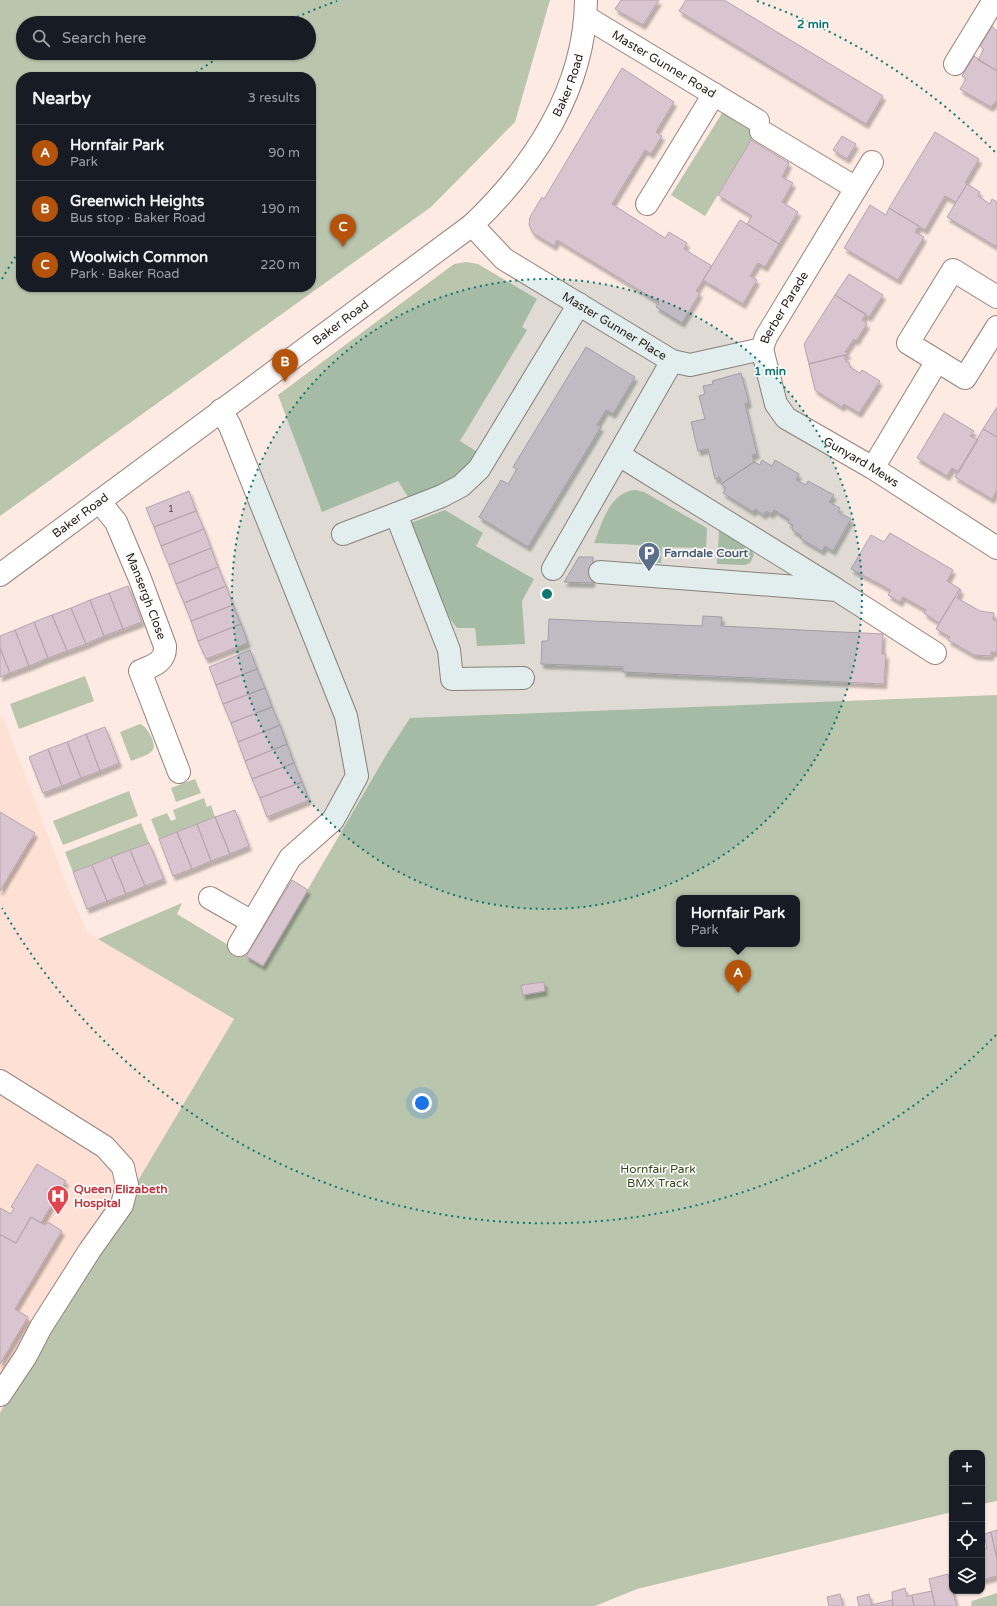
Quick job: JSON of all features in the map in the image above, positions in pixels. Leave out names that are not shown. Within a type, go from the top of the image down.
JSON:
[{"type":"street","points":[[955,64],[994,0]]},
{"type":"street","name":"Master Gunner Road","points":[[586,9],[714,94],[647,204]]},
{"type":"street","name":"Baker Road","points":[[0,575],[472,225],[494,204],[516,179],[547,134],[562,104],[577,63],[586,9]]},
{"type":"street","points":[[714,94],[760,126],[856,188]]},
{"type":"street","name":"Berber Parade","points":[[672,361],[690,365],[762,350],[766,337],[872,162]]},
{"type":"street","name":"Master Gunner Place","points":[[472,225],[504,259],[672,361],[553,569]]},
{"type":"street","points":[[997,297],[953,270],[908,343],[965,378],[997,327]]},
{"type":"street","points":[[343,534],[442,496],[461,486],[479,469],[579,304]]},
{"type":"street","name":"Gunyard Mews","points":[[762,350],[776,404],[786,418],[873,468],[997,548]]},
{"type":"street","points":[[873,468],[937,361]]},
{"type":"street","points":[[221,410],[232,433],[346,716],[357,776],[333,820],[290,858],[239,944]]},
{"type":"street","points":[[619,455],[935,652]]},
{"type":"street","name":"Mansergh Close","points":[[99,502],[116,522],[140,579],[165,646],[166,652],[158,664],[140,671],[179,772]]},
{"type":"street","points":[[396,514],[449,650],[452,679],[523,678]]},
{"type":"street","points":[[600,572],[837,590]]},
{"type":"street","points":[[210,898],[252,922]]},
{"type":"street","points":[[0,1082],[106,1147],[123,1167],[127,1185],[122,1205],[90,1250],[0,1395]]},
{"type":"shaded area","name":"Queen Elizabeth Hospital","points":[[0,717],[3,717],[68,889],[87,932],[234,1019],[0,1413]]},
{"type":"green space","points":[[0,0],[550,0],[515,122],[431,207],[316,289],[316,72],[16,72],[16,292],[312,292],[0,516]]},
{"type":"green space","points":[[724,110],[757,131],[705,216],[671,195]]},
{"type":"green space","points":[[466,262],[478,264],[537,299],[522,327],[527,330],[460,441],[479,453],[461,474],[439,488],[408,497],[398,481],[322,512],[278,395],[454,264]]},
{"type":"green space","points":[[636,490],[644,492],[707,528],[706,548],[662,547],[661,563],[639,562],[640,545],[594,543],[608,509],[613,502],[627,492]]},
{"type":"green space","points":[[445,510],[483,533],[476,546],[534,579],[522,601],[525,644],[477,646],[475,628],[457,628],[450,619],[412,538],[408,524]]},
{"type":"green space","points":[[719,531],[751,549],[754,555],[750,563],[745,565],[717,564]]},
{"type":"green space","points":[[85,676],[94,701],[19,729],[10,704]]},
{"type":"green space","name":"Hornfair Park BMX Track","points":[[997,695],[997,1501],[985,1503],[985,1450],[949,1450],[949,1513],[637,1589],[595,1606],[0,1606],[0,1413],[234,1019],[98,939],[182,903],[177,914],[263,966],[388,752],[410,718]]},
{"type":"green space","points":[[140,724],[146,728],[153,740],[154,745],[152,751],[148,754],[131,761],[120,732]]},
{"type":"green space","points":[[195,779],[201,793],[176,802],[171,788]]},
{"type":"green space","points":[[129,791],[138,816],[63,845],[53,821]]},
{"type":"green space","points":[[204,798],[207,807],[211,805],[215,817],[159,839],[151,819],[167,813],[171,821],[176,819],[173,810]]},
{"type":"green space","points":[[141,823],[149,843],[73,872],[65,852]]},
{"type":"green space","points":[[997,1593],[997,1606],[971,1606],[972,1601]]},
{"type":"building","points":[[621,0],[659,0],[643,25],[615,9]]},
{"type":"building","points":[[686,0],[724,0],[883,96],[866,124],[679,11]]},
{"type":"building","points":[[992,26],[997,31],[997,71],[978,60],[984,49],[980,46]]},
{"type":"building","points":[[974,56],[997,71],[997,100],[991,107],[960,89],[966,79],[962,76]]},
{"type":"building","points":[[622,68],[674,102],[656,132],[662,136],[651,154],[645,150],[612,204],[665,238],[669,232],[687,243],[684,249],[712,266],[696,291],[700,293],[682,323],[656,307],[659,302],[557,240],[554,246],[533,233],[529,225],[530,217],[542,197],[544,199]]},
{"type":"building","points":[[935,132],[979,159],[965,183],[967,184],[956,202],[945,196],[925,230],[889,208]]},
{"type":"building","points":[[842,136],[856,144],[847,159],[833,150]]},
{"type":"building","points":[[751,140],[789,163],[782,177],[793,183],[782,202],[798,212],[779,244],[747,224],[752,216],[718,195]]},
{"type":"building","points":[[967,184],[980,192],[978,196],[990,204],[992,199],[997,202],[997,247],[947,217]]},
{"type":"building","points":[[870,205],[886,215],[889,208],[919,226],[915,232],[924,237],[898,280],[844,248]]},
{"type":"building","points":[[740,220],[779,244],[765,267],[758,263],[750,276],[757,280],[743,304],[703,280]]},
{"type":"building","points":[[849,274],[883,295],[869,317],[835,295]]},
{"type":"building","points":[[835,295],[866,314],[862,320],[867,324],[856,341],[854,339],[845,352],[849,354],[809,364],[804,344]]},
{"type":"building","points":[[586,347],[635,377],[613,414],[606,410],[597,425],[601,427],[528,547],[479,517],[501,480],[508,484],[517,469],[513,467]]},
{"type":"building","points":[[844,355],[846,362],[849,362],[850,367],[860,373],[862,370],[880,381],[859,413],[844,404],[842,407],[815,390],[809,364]]},
{"type":"building","points":[[741,373],[749,403],[745,404],[757,454],[752,455],[754,462],[721,484],[720,477],[715,479],[708,449],[698,451],[691,422],[705,419],[699,396],[705,394],[703,386],[713,384],[712,381]]},
{"type":"building","points":[[997,407],[997,437],[983,429]]},
{"type":"building","points":[[944,413],[974,431],[970,436],[978,440],[959,472],[952,468],[947,476],[917,458]]},
{"type":"building","points":[[983,429],[997,437],[997,490],[992,499],[955,477]]},
{"type":"building","points":[[762,460],[772,466],[775,460],[799,474],[796,480],[806,485],[808,481],[834,495],[829,502],[840,508],[838,512],[851,519],[833,551],[825,546],[822,551],[800,538],[802,536],[792,530],[793,525],[788,523],[789,519],[774,510],[771,514],[766,511],[764,515],[755,509],[753,512],[723,493],[726,488],[721,484],[754,462],[760,465]]},
{"type":"building","points":[[189,491],[196,511],[154,527],[146,508]]},
{"type":"building","points":[[196,511],[204,529],[161,546],[154,527]]},
{"type":"building","points":[[204,529],[211,548],[169,565],[161,546]]},
{"type":"building","points":[[890,533],[953,570],[947,581],[960,589],[939,623],[924,613],[926,610],[903,597],[900,602],[888,595],[891,590],[851,569],[871,535],[884,542]]},
{"type":"building","points":[[211,548],[218,567],[176,584],[169,565]]},
{"type":"building","points":[[579,557],[593,557],[592,583],[564,582]]},
{"type":"building","points":[[218,567],[226,586],[184,603],[176,584]]},
{"type":"building","points":[[128,586],[142,622],[123,629],[109,593]]},
{"type":"building","points":[[226,586],[233,605],[191,621],[184,603]]},
{"type":"building","points":[[960,589],[961,591],[957,598],[980,611],[994,613],[993,620],[997,620],[997,652],[991,652],[991,656],[974,655],[948,640],[950,637],[936,629]]},
{"type":"building","points":[[109,593],[123,629],[104,636],[90,600]]},
{"type":"building","points":[[90,600],[104,636],[86,644],[71,608]]},
{"type":"building","points":[[233,605],[241,624],[198,641],[191,621]]},
{"type":"building","points":[[71,608],[86,644],[67,651],[52,615]]},
{"type":"building","points":[[52,615],[67,651],[48,658],[34,622]]},
{"type":"building","points":[[703,616],[722,617],[721,626],[883,634],[882,654],[886,654],[884,684],[623,672],[623,667],[541,664],[542,641],[548,641],[549,619],[702,626]]},
{"type":"building","points":[[34,622],[48,658],[29,666],[15,630]]},
{"type":"building","points":[[241,624],[248,643],[206,659],[198,641]]},
{"type":"building","points":[[15,630],[29,666],[10,673],[0,648],[0,636]]},
{"type":"building","points":[[0,648],[10,673],[0,677]]},
{"type":"building","points":[[250,650],[257,669],[216,685],[209,667]]},
{"type":"building","points":[[257,669],[265,688],[223,704],[216,685]]},
{"type":"building","points":[[265,688],[272,707],[231,723],[223,704]]},
{"type":"building","points":[[272,707],[280,725],[238,742],[231,723]]},
{"type":"building","points":[[280,725],[287,744],[245,761],[238,742]]},
{"type":"building","points":[[105,727],[119,763],[100,771],[86,734]]},
{"type":"building","points":[[86,734],[100,771],[81,778],[67,742]]},
{"type":"building","points":[[67,742],[81,778],[62,786],[48,749]]},
{"type":"building","points":[[287,744],[294,763],[252,779],[245,761]]},
{"type":"building","points":[[48,749],[62,786],[43,793],[29,757]]},
{"type":"building","points":[[294,763],[302,782],[260,798],[252,779]]},
{"type":"building","points":[[302,782],[309,800],[267,817],[260,798]]},
{"type":"building","points":[[235,810],[249,846],[230,854],[215,817]]},
{"type":"building","points":[[0,812],[35,833],[0,891]]},
{"type":"building","points":[[215,817],[230,854],[211,861],[197,824]]},
{"type":"building","points":[[197,824],[211,861],[192,869],[177,832]]},
{"type":"building","points":[[177,832],[192,869],[173,876],[159,839]]},
{"type":"building","points":[[149,843],[164,879],[145,886],[130,850]]},
{"type":"building","points":[[130,850],[145,886],[126,894],[111,857]]},
{"type":"building","points":[[111,857],[126,894],[107,901],[92,865]]},
{"type":"building","points":[[92,865],[107,901],[87,909],[73,872]]},
{"type":"building","points":[[292,880],[308,890],[263,966],[246,956]]},
{"type":"building","points":[[544,982],[545,991],[523,995],[521,985]]},
{"type":"building","points":[[37,1164],[66,1181],[41,1223],[31,1217],[16,1243],[1,1235],[0,1236],[0,1208],[11,1214],[14,1208],[11,1207]]},
{"type":"building","points":[[31,1217],[45,1225],[48,1222],[62,1231],[15,1309],[28,1317],[0,1364],[0,1236],[1,1235],[16,1243]]},
{"type":"building","points":[[997,1530],[997,1559],[991,1532]]},
{"type":"building","points":[[991,1532],[997,1559],[997,1576],[985,1579],[985,1548],[987,1548],[985,1534]]},
{"type":"building","points":[[948,1574],[949,1594],[954,1594],[957,1606],[935,1606],[929,1579]]},
{"type":"building","points":[[905,1588],[907,1597],[912,1595],[914,1606],[893,1606],[892,1592]]},
{"type":"building","points":[[932,1591],[935,1606],[914,1606],[912,1595]]},
{"type":"building","points":[[840,1594],[843,1606],[829,1606],[827,1597]]},
{"type":"building","points":[[869,1594],[872,1606],[859,1606],[857,1597]]},
{"type":"building","points":[[892,1600],[893,1606],[871,1605]]},
{"type":"place","name":"Woolwich Common","points":[[343,247]]},
{"type":"place","name":"Greenwich Heights","points":[[285,382]]},
{"type":"place","name":"Farndale Court","points":[[649,572]]},
{"type":"place","name":"Hornfair Park","points":[[738,993]]},
{"type":"place","name":"Queen Elizabeth Hospital","points":[[58,1216]]}]
